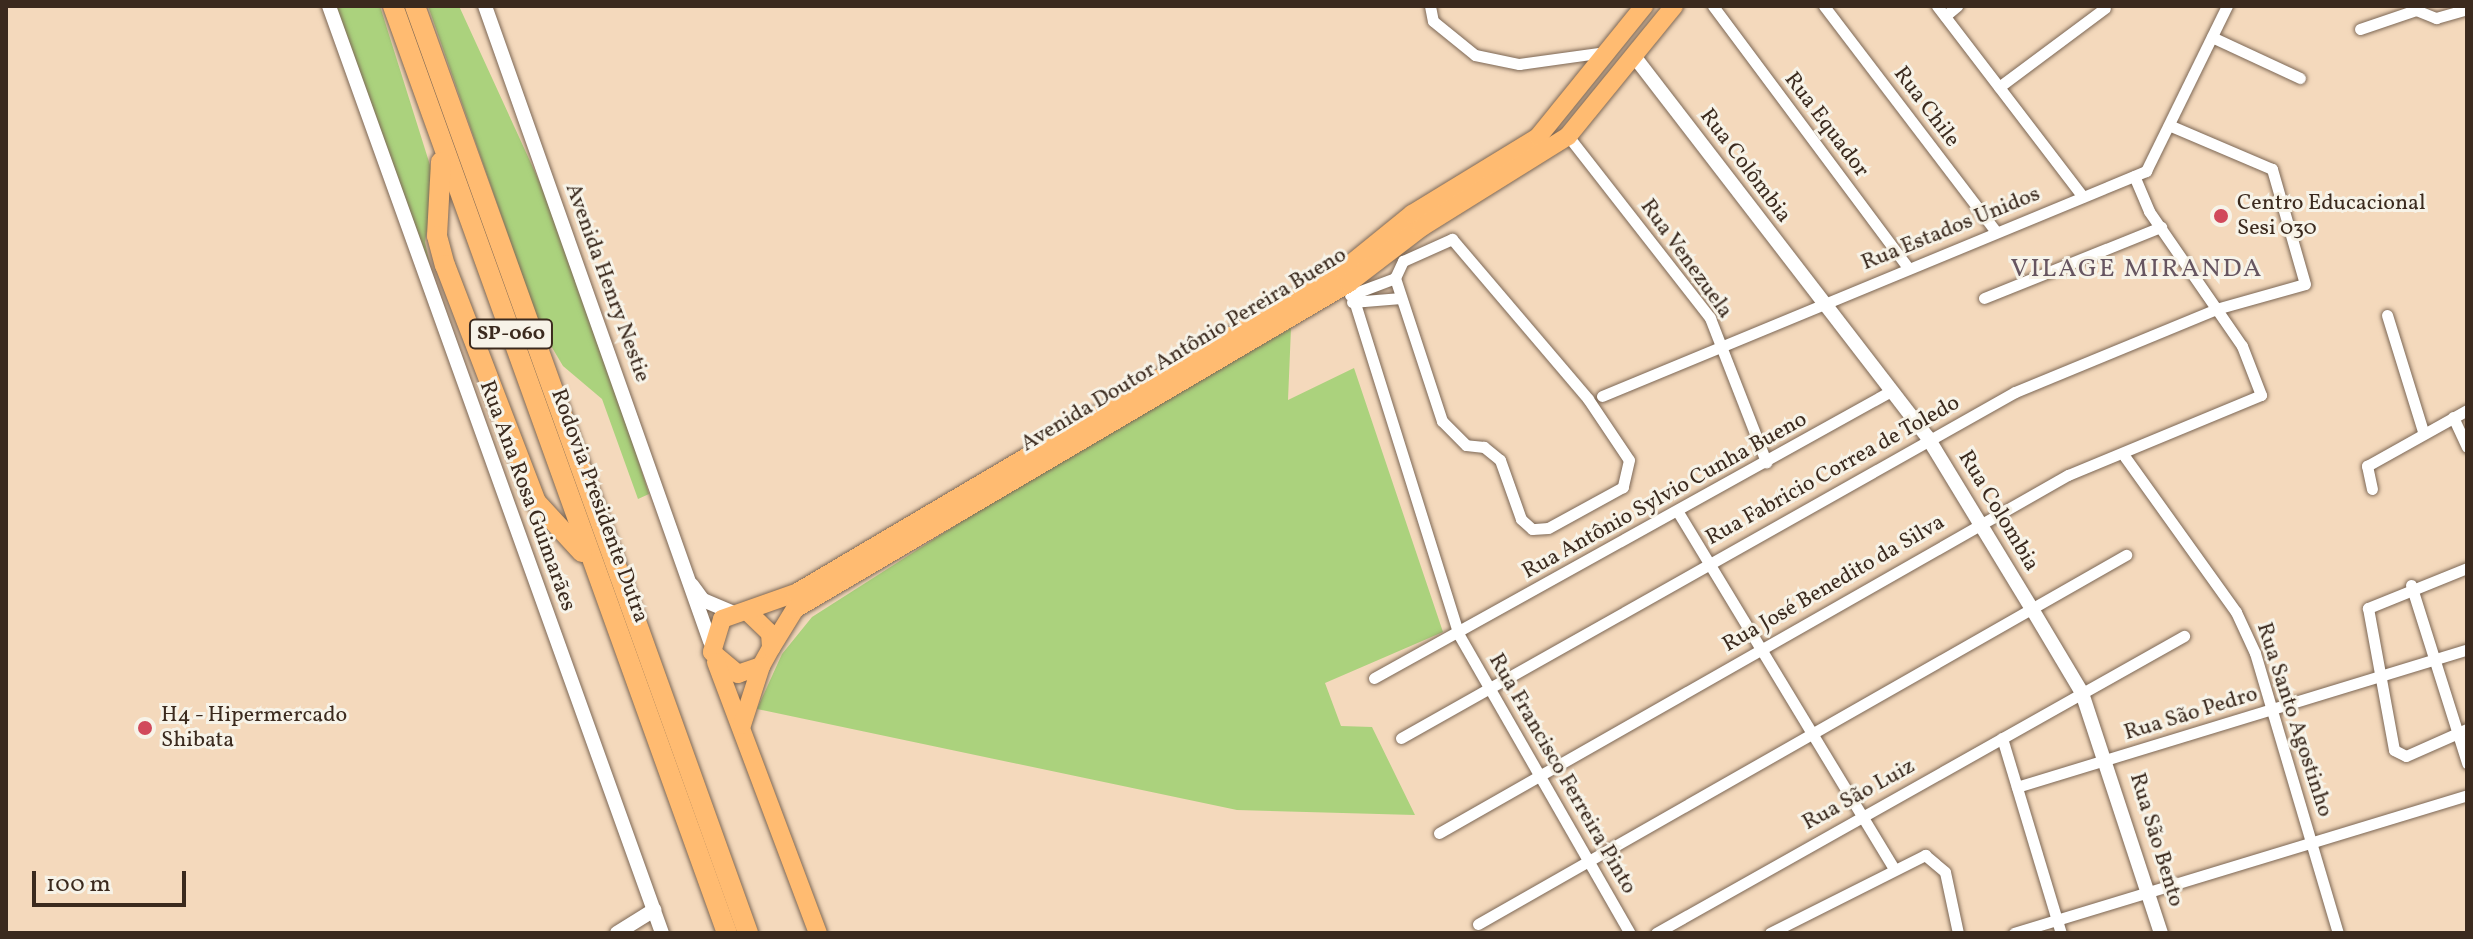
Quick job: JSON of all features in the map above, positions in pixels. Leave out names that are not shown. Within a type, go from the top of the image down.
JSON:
[{"type":"highway","name":"Rodovia Presidente Dutra","points":[[393,6],[727,933]]},
{"type":"highway","name":"Rodovia Presidente Dutra","points":[[415,6],[748,933]]},
{"type":"highway","points":[[421,85],[444,174],[437,236],[445,265],[536,502],[571,534],[601,584]]},
{"type":"main road","name":"Avenida Doutor Antônio Pereira Bueno","points":[[741,613],[796,593],[1348,288],[1412,214],[1538,137],[1572,99],[1644,6]]},
{"type":"main road","name":"Avenida Doutor Antônio Pereira Bueno","points":[[771,648],[804,603],[1348,288],[1434,219],[1568,136],[1674,6]]},
{"type":"main road","points":[[1613,44],[1634,55]]},
{"type":"main road","points":[[1613,44],[1634,55]]},
{"type":"main road","points":[[1568,136],[1563,118],[1572,99]]},
{"type":"main road","points":[[742,728],[761,666],[771,648],[770,633],[741,613],[710,641],[716,662],[818,933]]},
{"type":"main road","points":[[716,662],[738,674],[761,666]]},
{"type":"street","name":"Rua Ana Rosa Guimarães","points":[[329,6],[662,933]]},
{"type":"street","name":"Avenida Henry Nestie","points":[[485,6],[710,641]]},
{"type":"street","points":[[1430,6],[1433,21],[1475,55],[1519,64],[1580,58],[1613,44]]},
{"type":"street","name":"Rua Equador","points":[[1713,6],[1908,268]]},
{"type":"street","name":"Rua Chile","points":[[1824,6],[1996,232]]},
{"type":"street","points":[[1957,6],[1941,11],[2083,197]]},
{"type":"street","name":"Rua Estados Unidos","points":[[1602,396],[1822,302],[2134,176],[2157,158],[2227,6]]},
{"type":"street","points":[[1999,87],[2105,8]]},
{"type":"street","points":[[2360,29],[2406,12],[2436,18],[2467,9]]},
{"type":"street","points":[[2212,37],[2300,78]]},
{"type":"street","name":"Rua Colômbia","points":[[1634,55],[1822,302]]},
{"type":"street","points":[[1572,99],[1580,58]]},
{"type":"street","name":"Rua Fabricio Correa de Toledo","points":[[1401,738],[1928,438],[2015,392],[2216,309],[2305,284],[2272,169],[2171,126]]},
{"type":"street","name":"Rua Venezuela","points":[[1568,136],[1710,318],[1766,462]]},
{"type":"street","points":[[2134,176],[2161,227],[2216,309]]},
{"type":"street","points":[[1984,298],[2161,227]]},
{"type":"street","points":[[1452,239],[1467,249],[1629,460],[1623,487],[1532,529],[1521,519],[1500,460],[1484,447],[1466,445],[1442,421],[1401,298],[1395,278],[1403,261],[1438,241],[1452,239]]},
{"type":"street","points":[[1348,288],[1395,278]]},
{"type":"street","points":[[1348,288],[1401,298]]},
{"type":"street","name":"Rua Francisco Ferreira Pinto","points":[[1348,288],[1459,635],[1591,860],[1630,933]]},
{"type":"street","name":"Rua Colombia","points":[[1822,302],[1928,438],[2082,693],[2108,760]]},
{"type":"street","name":"Rua José Benedito da Silva","points":[[1439,833],[2068,475],[2125,457],[2261,395],[2242,346],[2216,309]]},
{"type":"street","points":[[2387,315],[2423,431]]},
{"type":"street","name":"Rua Antônio Sylvio Cunha Bueno","points":[[1374,678],[1459,635],[1891,391]]},
{"type":"street","points":[[2372,489],[2367,466],[2423,431],[2467,410]]},
{"type":"street","points":[[2453,417],[2467,447]]},
{"type":"street","name":"Rua Santo Agostinho","points":[[2125,457],[2236,612],[2272,710],[2338,933]]},
{"type":"street","points":[[1678,512],[1894,868]]},
{"type":"street","points":[[1478,924],[2126,555]]},
{"type":"street","points":[[2462,732],[2400,756],[2380,676],[2369,603],[2411,585],[2467,568]]},
{"type":"street","points":[[685,575],[703,600],[741,613]]},
{"type":"street","points":[[2411,585],[2434,659],[2462,732],[2467,763]]},
{"type":"street","name":"Rua São Luiz","points":[[1656,933],[2184,636]]},
{"type":"street","name":"Rua São Pedro","points":[[2017,787],[2467,649]]},
{"type":"street","points":[[2002,738],[2061,933]]},
{"type":"street","name":"Rua São Bento","points":[[2108,760],[2161,933]]},
{"type":"street","points":[[2014,933],[2467,795]]},
{"type":"street","points":[[1770,933],[1915,856],[1934,859],[1945,872],[1958,933]]},
{"type":"street","points":[[617,933],[654,910]]},
{"type":"green space","points":[[333,6],[380,6],[435,181],[425,242],[430,265]]},
{"type":"green space","points":[[428,6],[459,6],[574,257],[649,494],[638,499],[602,399],[563,366],[541,329]]},
{"type":"green space","points":[[1291,328],[1288,400],[1354,368],[1443,632],[1325,683],[1341,726],[1372,727],[1415,815],[1237,810],[757,709],[782,654],[812,617],[1011,490]]},
{"type":"place","name":"Centro Educacional Sesi 030","points":[[2221,216]]},
{"type":"place","name":"H4 - Hipermercado Shibata","points":[[145,728]]},
{"type":"district","name":"VILAGE MIRANDA","points":[[2137,270]]}]
